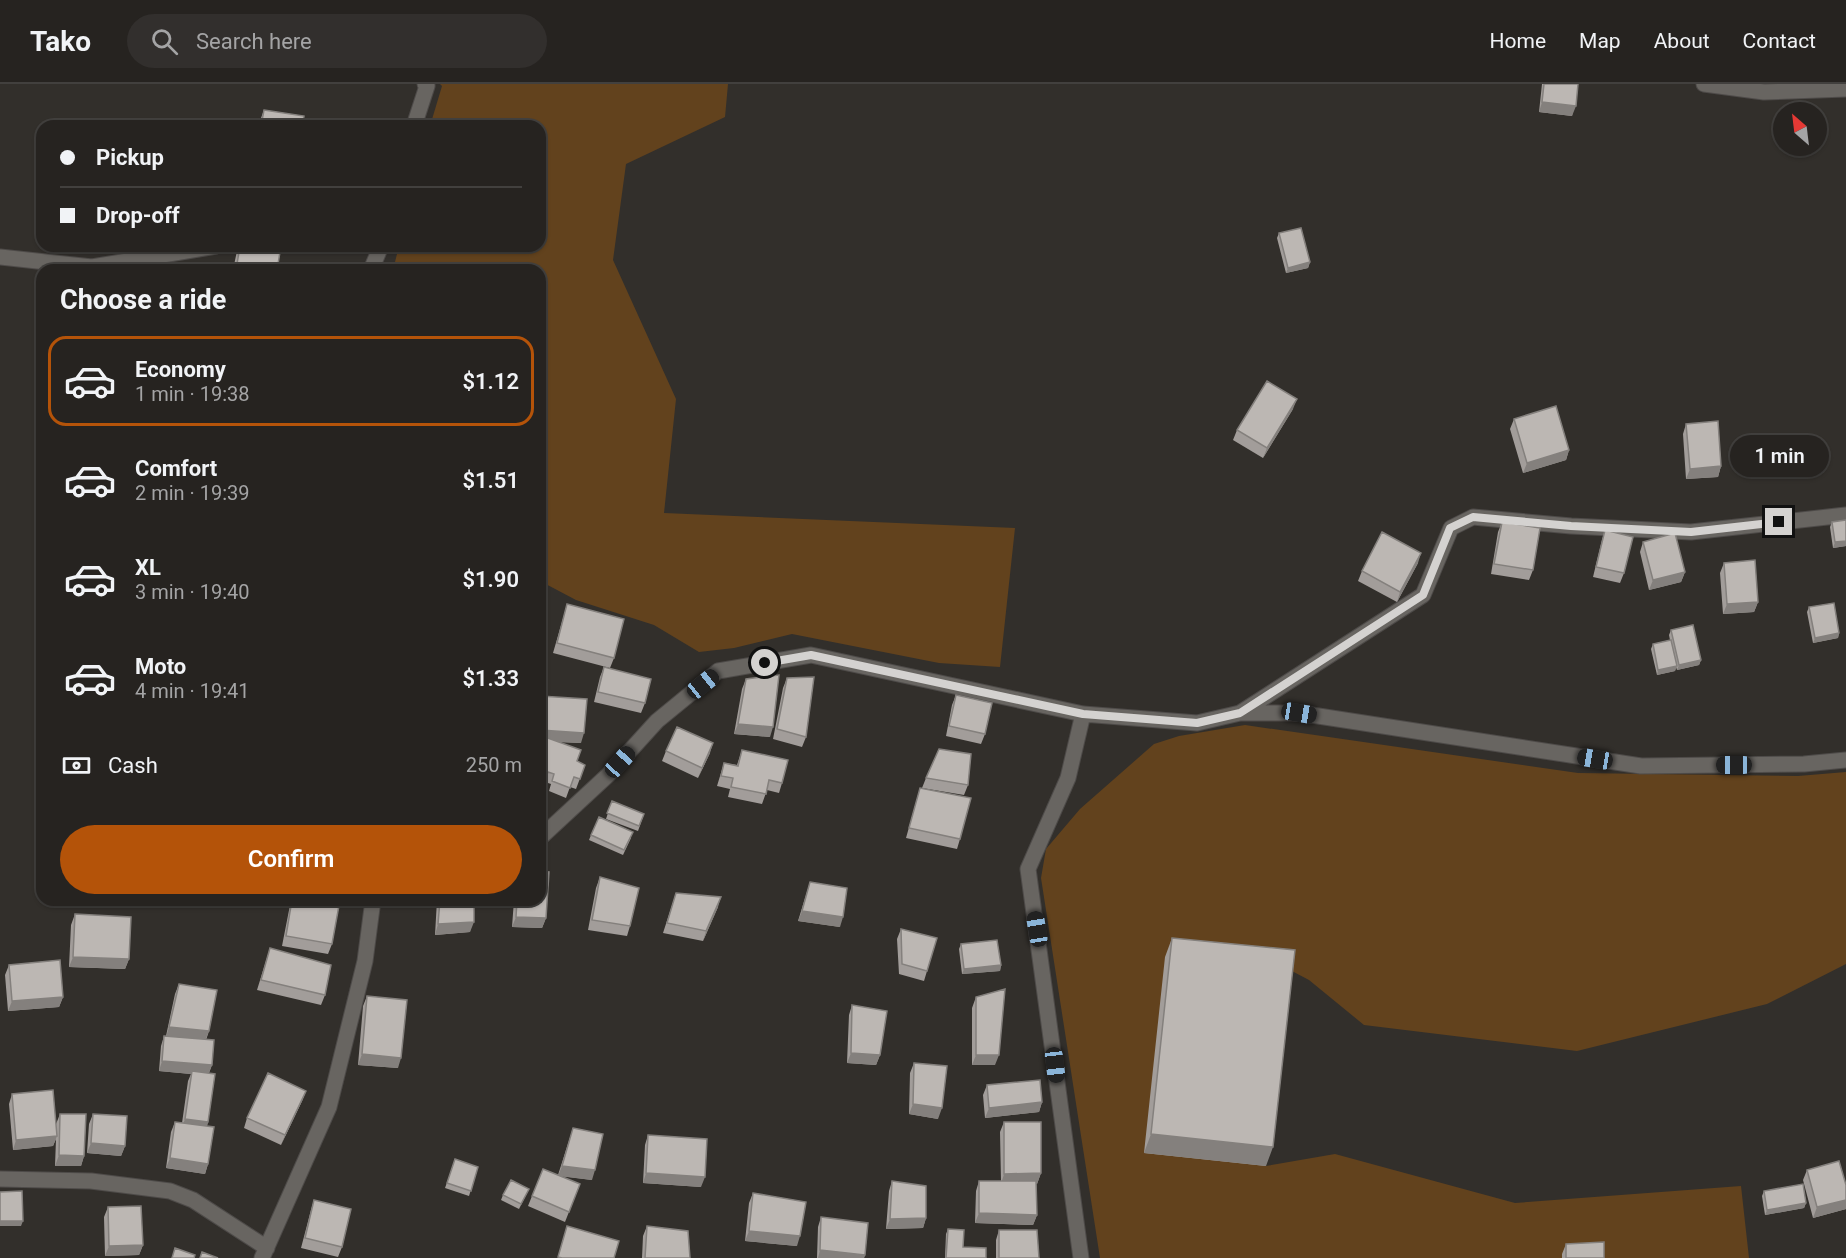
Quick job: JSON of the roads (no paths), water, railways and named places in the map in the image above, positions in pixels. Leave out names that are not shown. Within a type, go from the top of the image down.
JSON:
[{"type":"street","points":[[416,120],[427,86],[425,84]]},
{"type":"street","points":[[1704,84],[1764,92],[1846,89]]},
{"type":"street","points":[[110,264],[181,252]]},
{"type":"street","points":[[0,257],[64,264]]},
{"type":"street","points":[[1240,713],[1423,595],[1450,528],[1473,517],[1571,526],[1691,532],[1846,515]]},
{"type":"street","points":[[546,832],[608,775],[657,721],[718,671],[811,655],[1083,714],[1197,723],[1240,713],[1299,713],[1641,766],[1804,764],[1846,760]]},
{"type":"street","points":[[1081,1258],[1028,869],[1068,778],[1083,714]]},
{"type":"street","points":[[0,1179],[91,1182],[170,1191],[193,1200],[265,1253],[328,1107],[365,961],[372,906]]}]
